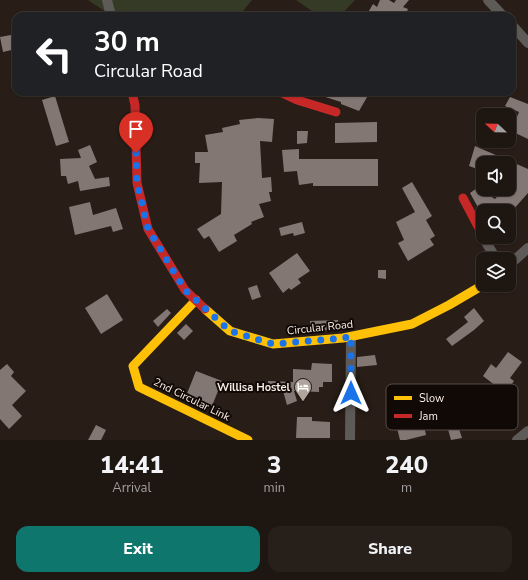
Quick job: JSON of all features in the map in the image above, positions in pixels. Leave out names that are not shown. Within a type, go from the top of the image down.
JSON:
[{"type":"street","points":[[107,0],[110,12]]},
{"type":"street","points":[[488,0],[499,12]]},
{"type":"street","points":[[516,30],[528,43]]},
{"type":"street","name":"Circular Road","points":[[133,96],[135,105],[137,183],[148,229],[185,290],[230,331],[273,344],[344,338],[412,324],[476,289]]},
{"type":"street","points":[[288,96],[336,112]]},
{"type":"street","points":[[463,198],[476,223]]},
{"type":"street","points":[[516,259],[528,248]]},
{"type":"street","name":"2nd Circular Link","points":[[196,300],[133,366],[139,387],[248,440]]},
{"type":"street","points":[[350,440],[351,336]]},
{"type":"street","points":[[517,440],[528,431]]},
{"type":"green space","points":[[88,0],[252,0],[242,12],[106,12]]},
{"type":"green space","points":[[296,0],[355,0],[344,12],[313,12]]},
{"type":"building","points":[[380,0],[389,0],[394,3],[396,0],[409,0],[403,7],[408,9],[407,12],[368,12],[373,4],[377,7]]},
{"type":"building","points":[[12,35],[12,50],[3,52],[0,37]]},
{"type":"building","points":[[55,96],[69,142],[56,146],[42,100]]},
{"type":"building","points":[[322,96],[368,96],[359,111],[341,104],[341,102]]},
{"type":"building","points":[[510,97],[528,104],[528,139],[516,133],[516,119],[519,112],[516,111],[516,108],[505,106]]},
{"type":"building","points":[[258,118],[274,119],[272,142],[260,141],[262,178],[271,177],[272,192],[269,192],[271,201],[259,204],[264,217],[251,222],[252,224],[234,235],[237,241],[219,252],[209,236],[204,239],[197,229],[221,214],[222,182],[199,183],[200,163],[195,163],[195,152],[208,152],[205,135],[223,132],[222,128],[240,124],[239,120]]},
{"type":"building","points":[[377,122],[377,142],[335,143],[335,123]]},
{"type":"building","points":[[297,131],[308,131],[307,143],[297,144]]},
{"type":"building","points":[[90,145],[97,162],[89,166],[95,179],[109,177],[110,186],[80,191],[78,181],[68,184],[66,176],[61,176],[60,159],[81,158],[78,150]]},
{"type":"building","points":[[475,146],[476,148],[480,148],[498,156],[476,156],[476,168],[469,166]]},
{"type":"building","points":[[299,149],[299,159],[378,159],[378,186],[313,186],[313,183],[299,185],[297,171],[284,172],[282,150]]},
{"type":"building","points":[[516,164],[528,169],[528,193],[516,206],[516,204],[476,204],[470,193],[476,189],[476,196],[490,196],[495,199],[498,196],[516,196]]},
{"type":"building","points":[[412,182],[432,216],[426,220],[435,236],[430,239],[434,245],[408,261],[398,243],[404,240],[396,222],[415,212],[402,188]]},
{"type":"building","points":[[90,202],[93,215],[116,208],[123,229],[113,232],[111,226],[75,235],[69,207]]},
{"type":"building","points":[[302,222],[305,233],[294,236],[293,233],[281,236],[279,228]]},
{"type":"building","points":[[297,253],[310,271],[298,279],[301,283],[291,290],[289,288],[283,293],[269,273]]},
{"type":"building","points":[[378,270],[386,270],[386,279],[378,278]]},
{"type":"building","points":[[257,285],[261,297],[252,300],[248,288]]},
{"type":"building","points":[[107,294],[123,320],[101,334],[85,308]]},
{"type":"building","points":[[474,308],[484,321],[452,346],[446,339],[468,322],[464,317]]},
{"type":"building","points":[[167,309],[171,313],[158,327],[153,321]]},
{"type":"building","points":[[338,320],[338,329],[310,332],[310,321]]},
{"type":"building","points":[[186,324],[193,331],[184,340],[177,333]]},
{"type":"building","points":[[508,352],[522,362],[510,378],[514,381],[512,384],[493,384],[483,376],[491,364],[496,368]]},
{"type":"building","points":[[375,355],[377,365],[357,367],[357,357]]},
{"type":"building","points":[[312,363],[332,364],[332,382],[323,382],[323,387],[319,387],[319,392],[294,391],[297,401],[287,405],[283,391],[268,390],[268,381],[293,382],[293,369],[311,370]]},
{"type":"building","points":[[7,364],[14,372],[11,376],[26,391],[12,405],[22,416],[9,429],[0,419],[0,370]]},
{"type":"building","points":[[196,371],[222,381],[212,406],[186,396]]},
{"type":"building","points":[[297,417],[312,417],[312,421],[330,422],[330,438],[296,438]]},
{"type":"building","points":[[96,425],[106,430],[101,440],[88,440]]},
{"type":"building","points":[[398,430],[425,430],[426,435],[400,440]]},
{"type":"building","points":[[448,430],[459,430],[462,438],[451,440]]},
{"type":"traffic: slow","points":[[205,309],[230,331],[273,344],[343,338],[412,324],[476,289]]},
{"type":"traffic: slow","points":[[196,300],[133,366],[139,387],[248,440]]},
{"type":"traffic: jam","points":[[133,96],[135,105],[137,183],[148,229],[185,290],[205,309]]},
{"type":"traffic: jam","points":[[288,96],[336,112]]},
{"type":"traffic: jam","points":[[463,198],[476,223]]},
{"type":"place","name":"Willisa Hostel","points":[[303,402]]},
{"type":"route","points":[[136,153],[137,183],[148,229],[185,290],[230,331],[273,344],[344,338],[351,336],[351,393]]}]
